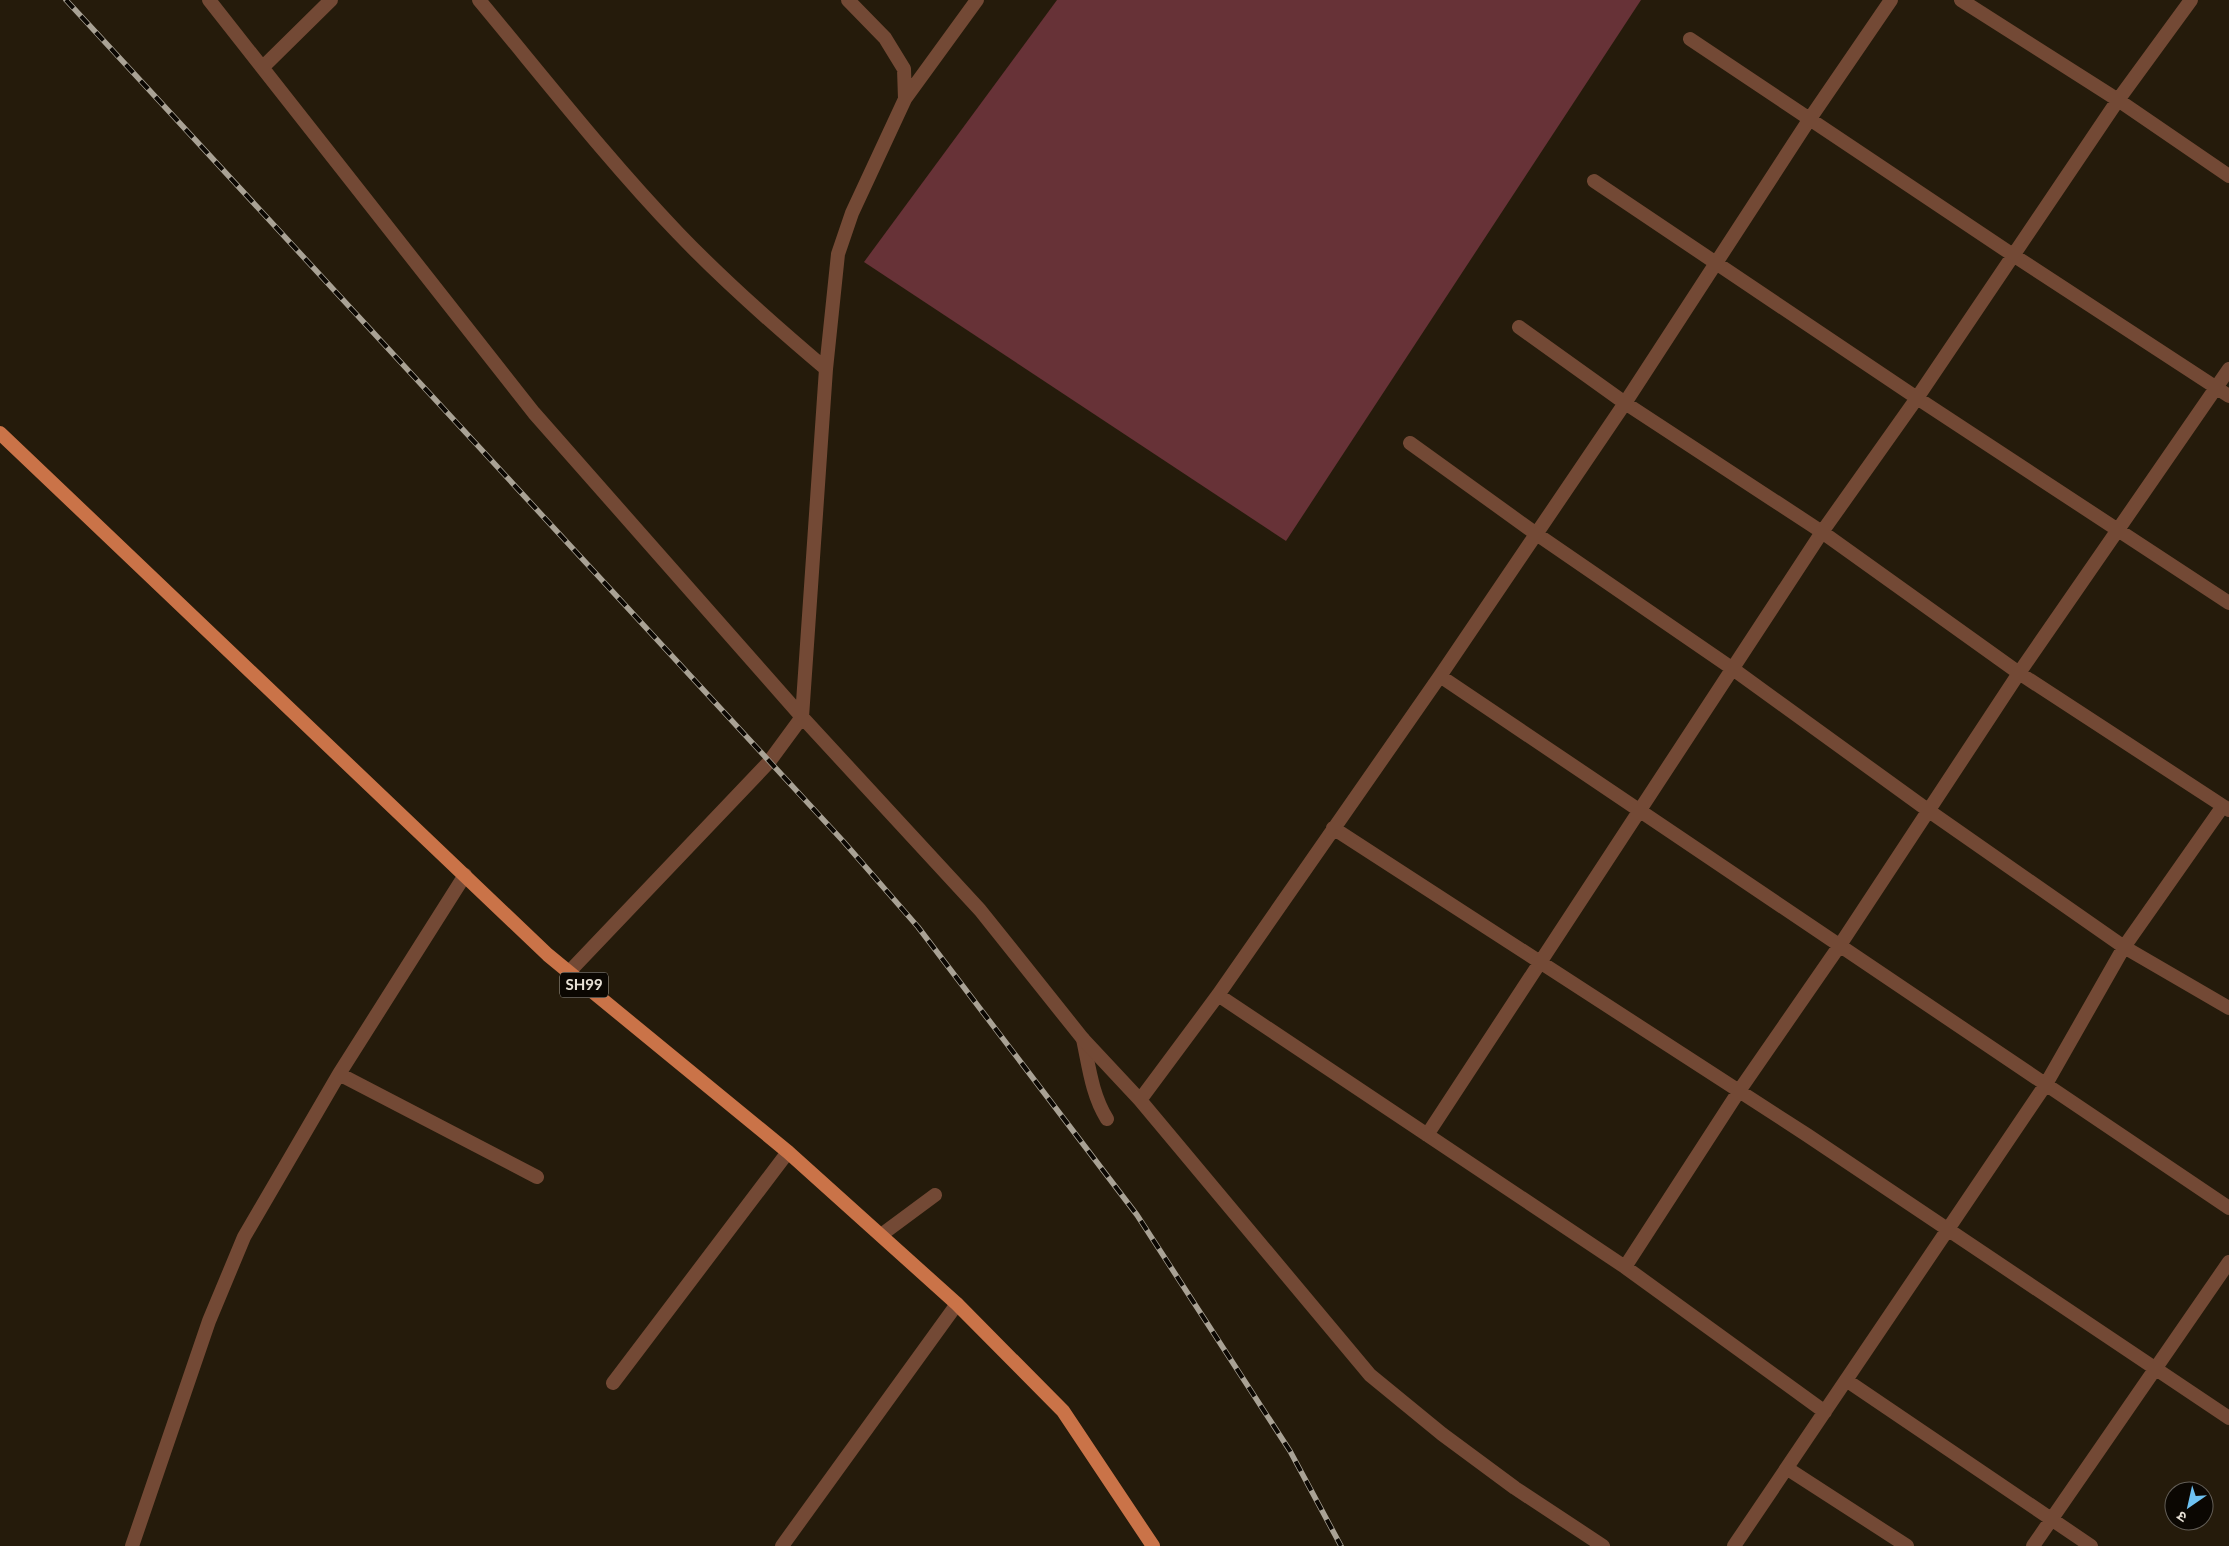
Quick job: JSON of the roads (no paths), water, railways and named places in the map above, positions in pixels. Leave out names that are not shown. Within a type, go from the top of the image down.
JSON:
[{"type":"main road","name":"SH99","points":[[0,433],[548,954],[788,1152],[957,1304],[1063,1411],[1153,1546]]},
{"type":"street","points":[[209,0],[534,413],[802,717],[980,910],[1083,1039],[1140,1100],[1370,1375],[1442,1434],[1594,1544]]},
{"type":"street","points":[[263,67],[331,0]]},
{"type":"street","points":[[479,0],[603,149],[678,233],[756,309],[826,369]]},
{"type":"street","points":[[848,0],[885,38],[904,69],[905,99]]},
{"type":"street","points":[[569,972],[768,762],[802,717],[826,369],[838,254],[852,213],[905,99],[977,0]]},
{"type":"street","points":[[1140,1100],[1218,995],[1440,676],[1535,533],[1625,403],[1809,120],[1891,0]]},
{"type":"street","points":[[1961,0],[2118,100],[2229,176]]},
{"type":"street","points":[[1427,1135],[1822,532],[1917,398],[2118,100],[2191,0]]},
{"type":"street","points":[[1690,39],[1809,120],[2229,396]]},
{"type":"street","points":[[1594,181],[1917,398],[2229,603]]},
{"type":"street","points":[[1519,327],[1625,403],[1822,532],[2019,672],[2226,808],[2124,947],[2046,1084],[1946,1229],[1788,1469],[1734,1546]]},
{"type":"street","points":[[1625,1268],[1739,1092],[1840,946],[2019,672],[2229,369]]},
{"type":"street","points":[[1410,443],[1535,533],[1733,669],[1929,811],[2124,947],[2229,1008]]},
{"type":"street","points":[[1440,676],[2229,1208]]},
{"type":"street","points":[[1333,828],[1739,1092],[2229,1418]]},
{"type":"street","points":[[132,1546],[209,1321],[244,1237],[339,1074],[465,875]]},
{"type":"street","points":[[1218,995],[1625,1268],[1825,1412]]},
{"type":"street","points":[[1083,1039],[1097,1104],[1107,1119]]},
{"type":"street","points":[[339,1074],[537,1177]]},
{"type":"street","points":[[614,1383],[788,1152]]},
{"type":"street","points":[[880,1235],[935,1195]]},
{"type":"street","points":[[2034,1546],[2050,1519],[2229,1262]]},
{"type":"street","points":[[782,1546],[957,1304]]},
{"type":"street","points":[[1846,1380],[2091,1546]]},
{"type":"street","points":[[1788,1469],[1907,1546]]},
{"type":"railway","points":[[66,0],[843,841],[918,927],[1137,1215],[1290,1451],[1341,1546]]}]
